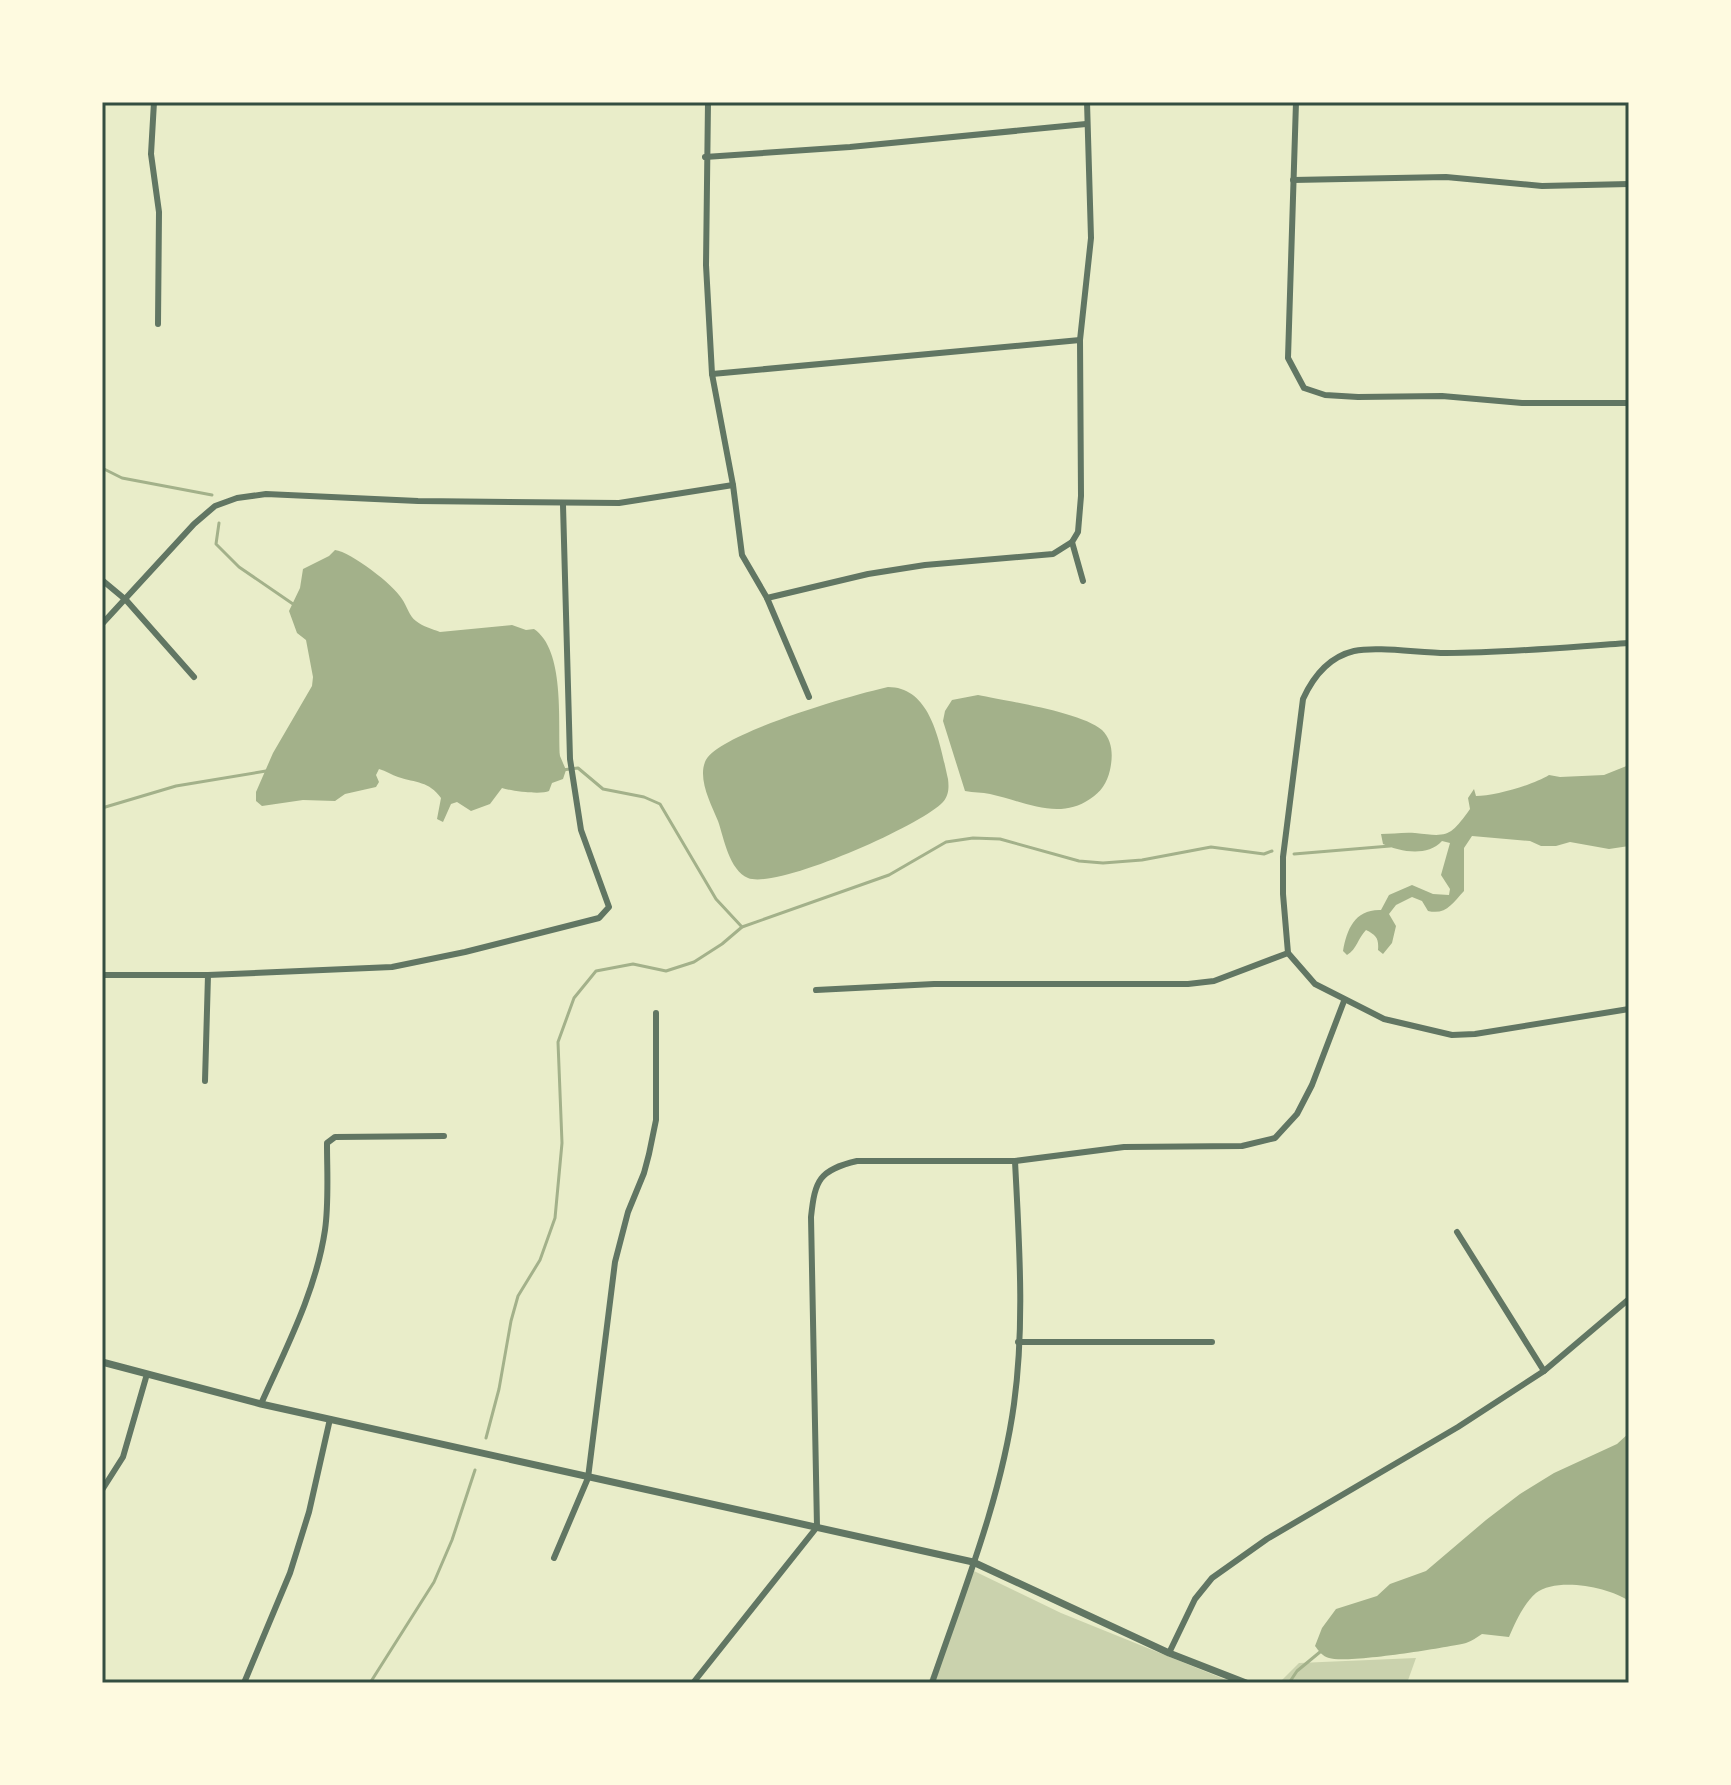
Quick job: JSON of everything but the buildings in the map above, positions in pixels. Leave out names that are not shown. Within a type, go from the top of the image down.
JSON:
[{"type":"street","points":[[154,102],[151,154],[159,212],[158,324]]},
{"type":"street","points":[[708,102],[706,265],[712,374],[733,485],[742,555],[767,598],[809,697]]},
{"type":"street","points":[[767,598],[883,572],[1053,554],[1072,542],[1078,532],[1081,496],[1080,340],[1091,238],[1087,102]]},
{"type":"street","points":[[1296,102],[1288,358],[1304,388],[1325,395],[1358,397],[1442,396],[1522,403],[1629,403]]},
{"type":"street","points":[[705,157],[850,147],[1086,124]]},
{"type":"street","points":[[1293,180],[1446,177],[1542,186],[1629,184]]},
{"type":"street","points":[[712,374],[1080,340]]},
{"type":"street","points":[[102,624],[194,524],[215,506],[237,498],[266,494],[563,505],[619,503],[733,485]]},
{"type":"street","points":[[102,975],[208,975],[392,967],[596,919],[609,907],[581,830],[572,777],[563,505]]},
{"type":"street","points":[[1072,542],[1083,581]]},
{"type":"street","points":[[102,580],[126,600],[194,677]]},
{"type":"street","points":[[1629,643],[1449,653],[1373,649],[1354,651],[1335,659],[1312,680],[1303,699],[1283,857],[1288,953],[1315,984],[1384,1019],[1452,1035],[1629,1009]]},
{"type":"street","points":[[816,990],[934,984],[1188,984],[1214,981],[1288,953]]},
{"type":"street","points":[[205,1081],[208,975]]},
{"type":"street","points":[[693,1683],[817,1527],[811,1217],[814,1187],[833,1167],[857,1161],[1015,1161],[1124,1147],[1242,1146],[1275,1138],[1297,1114],[1312,1085],[1344,1001]]},
{"type":"street","points":[[554,1558],[588,1478],[615,1262],[628,1212],[644,1173],[656,1120],[656,1013]]},
{"type":"street","points":[[261,1404],[317,1269],[325,1228],[327,1143],[335,1137],[444,1136]]},
{"type":"street","points":[[932,1683],[973,1562],[1010,1431],[1015,1401],[1020,1265],[1015,1161]]},
{"type":"street","points":[[1457,1232],[1544,1371]]},
{"type":"street","points":[[1169,1653],[1195,1599],[1212,1578],[1267,1539],[1458,1427],[1544,1371],[1629,1299]]},
{"type":"street","points":[[1018,1342],[1212,1342]]},
{"type":"street","points":[[102,1362],[261,1404],[973,1562],[1169,1653],[1246,1683]]},
{"type":"street","points":[[102,1490],[123,1457],[147,1374]]},
{"type":"street","points":[[244,1683],[290,1573],[309,1512],[330,1419]]},
{"type":"shaded area","points":[[335,550],[382,578],[397,593],[414,619],[427,627],[440,632],[512,625],[526,630],[534,629],[544,639],[551,653],[558,687],[560,756],[566,770],[563,779],[552,783],[549,791],[545,792],[502,788],[490,804],[471,811],[457,802],[451,804],[443,822],[437,819],[441,798],[432,788],[379,769],[376,787],[345,794],[335,801],[303,800],[262,806],[256,801],[256,792],[273,753],[312,686],[306,640],[297,633],[289,611],[300,588],[303,569]]},
{"type":"shaded area","points":[[888,687],[915,697],[932,720],[948,779],[948,791],[943,802],[880,839],[817,865],[764,879],[748,878],[742,874],[728,853],[706,792],[703,776],[705,762],[714,751],[733,739],[759,728],[819,706]]},
{"type":"shaded area","points":[[978,695],[1061,713],[1102,730],[1112,754],[1103,787],[1078,805],[1053,809],[987,793],[965,791],[943,721],[952,700]]},
{"type":"shaded area","points":[[1629,765],[1629,846],[1609,849],[1570,842],[1541,846],[1530,841],[1472,836],[1464,848],[1464,891],[1452,904],[1444,910],[1428,911],[1422,901],[1412,897],[1396,905],[1389,914],[1396,926],[1392,943],[1383,954],[1378,950],[1376,937],[1366,930],[1350,953],[1347,955],[1343,951],[1354,922],[1365,913],[1381,910],[1389,895],[1412,885],[1433,894],[1449,895],[1450,889],[1441,875],[1450,843],[1442,841],[1429,849],[1406,851],[1383,844],[1381,834],[1447,833],[1458,825],[1470,809],[1468,798],[1474,789],[1476,796],[1493,794],[1549,775],[1604,775]]},
{"type":"shaded area","points":[[1629,1433],[1629,1601],[1596,1588],[1557,1586],[1545,1588],[1532,1597],[1509,1637],[1482,1634],[1454,1645],[1354,1659],[1327,1657],[1315,1646],[1322,1628],[1336,1609],[1377,1596],[1390,1584],[1426,1571],[1520,1494],[1554,1473],[1617,1444]]},
{"type":"shaded area","points":[[974,1571],[1061,1613],[1234,1683],[928,1683]]},
{"type":"shaded area","points":[[1416,1658],[1407,1683],[1279,1683],[1299,1663]]},
{"type":"waterway","points":[[102,468],[122,478],[212,495]]},
{"type":"waterway","points":[[219,523],[216,544],[239,567],[293,604]]},
{"type":"waterway","points":[[562,770],[578,768],[603,789],[644,797],[660,804],[716,899],[742,927]]},
{"type":"waterway","points":[[102,808],[176,786],[266,771]]},
{"type":"waterway","points":[[486,1438],[518,1296],[540,1260],[555,1218],[562,1143],[558,1042],[574,998],[596,971],[633,964],[666,971],[694,962],[742,927],[889,875],[946,842],[973,838],[1000,839],[1079,861],[1103,863],[1142,860],[1211,847],[1264,854],[1272,851]]},
{"type":"waterway","points":[[1294,854],[1390,846]]},
{"type":"waterway","points":[[370,1683],[434,1582],[452,1540],[475,1470]]},
{"type":"waterway","points":[[1289,1683],[1297,1671],[1320,1652]]}]
